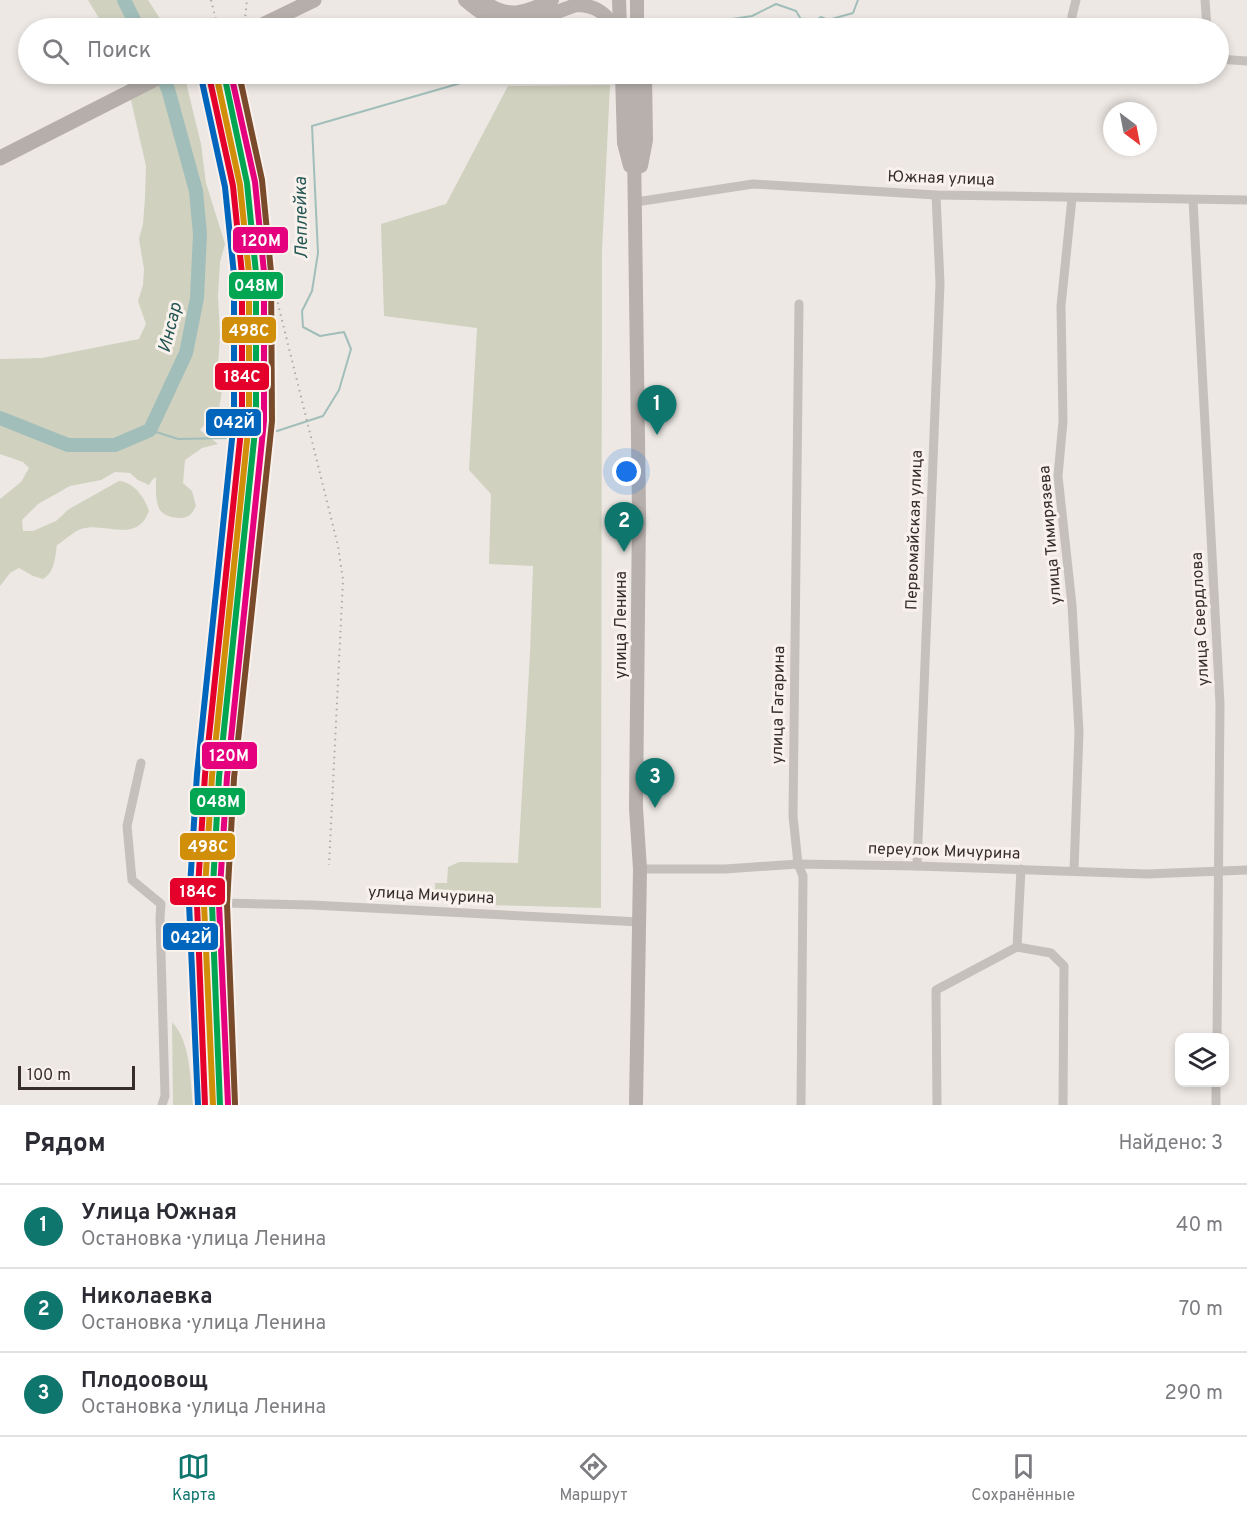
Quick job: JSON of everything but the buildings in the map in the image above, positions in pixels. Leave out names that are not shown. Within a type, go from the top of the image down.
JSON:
[{"type":"main road","points":[[277,18],[314,0]]},
{"type":"main road","points":[[465,0],[488,18]]},
{"type":"main road","points":[[482,0],[499,11],[510,14],[524,12],[552,0]]},
{"type":"main road","points":[[619,0],[620,18]]},
{"type":"main road","points":[[626,0],[627,18]]},
{"type":"main road","points":[[637,0],[637,18]]},
{"type":"main road","points":[[644,0],[644,18]]},
{"type":"main road","points":[[540,18],[576,4],[602,12],[606,18]]},
{"type":"main road","points":[[0,158],[145,84]]},
{"type":"main road","points":[[622,84],[624,143],[636,195]]},
{"type":"main road","name":"улица Ленина","points":[[633,84],[639,513],[636,808],[640,869],[636,1105]]},
{"type":"main road","points":[[636,195],[646,140],[645,84]]},
{"type":"street","points":[[1072,18],[1076,0]]},
{"type":"street","points":[[1205,0],[1206,18]]},
{"type":"street","points":[[1229,60],[1247,61]]},
{"type":"street","name":"Южная улица","points":[[636,195],[753,184],[936,195],[1247,200]]},
{"type":"street","name":"Первомайская улица","points":[[917,866],[940,283],[936,195]]},
{"type":"street","name":"улица Тимирязева","points":[[1072,198],[1061,306],[1063,421],[1058,476],[1072,605],[1079,732],[1074,871]]},
{"type":"street","name":"улица Свердлова","points":[[1193,200],[1220,704],[1216,1033]]},
{"type":"street","name":"улица Гагарина","points":[[799,304],[793,816],[798,864],[803,876],[801,1105]]},
{"type":"street","points":[[141,763],[127,826],[132,880],[162,904],[160,918],[165,1096],[162,1105]]},
{"type":"street","name":"переулок Мичурина","points":[[640,869],[725,869],[798,864],[1147,874],[1247,870]]},
{"type":"street","points":[[1017,946],[1021,869]]},
{"type":"street","name":"улица Мичурина","points":[[221,903],[640,922]]},
{"type":"street","points":[[936,1105],[936,990],[1017,946],[1051,952],[1064,966],[1063,1105]]},
{"type":"street","points":[[1216,1087],[1216,1105]]},
{"type":"green space","points":[[88,0],[148,0],[160,18],[99,18]]},
{"type":"green space","points":[[127,84],[186,84],[201,144],[206,183],[225,244],[220,262],[218,296],[220,335],[218,366],[223,383],[218,415],[200,430],[218,444],[202,448],[185,460],[183,483],[192,491],[196,506],[188,516],[170,517],[163,513],[158,507],[156,477],[149,485],[130,473],[115,472],[101,480],[70,486],[38,504],[22,520],[23,531],[33,531],[56,521],[69,509],[119,481],[129,484],[138,492],[149,511],[143,521],[128,530],[90,527],[78,530],[57,545],[52,568],[43,579],[19,568],[10,573],[0,586],[0,499],[21,482],[29,468],[23,462],[0,454],[0,359],[42,358],[139,339],[146,324],[138,301],[143,285],[144,269],[139,239],[143,224],[146,166]]},
{"type":"green space","points":[[610,85],[602,251],[601,908],[448,904],[435,897],[435,883],[447,883],[448,867],[459,862],[518,863],[533,566],[489,564],[491,494],[469,470],[477,328],[384,316],[381,224],[446,204],[508,86]]},
{"type":"green space","points":[[172,1022],[186,1050],[193,1105],[173,1105]]},
{"type":"waterway","name":"Инсар","points":[[124,0],[133,18]]},
{"type":"waterway","name":"Леплейка","points":[[835,18],[853,13],[858,0]]},
{"type":"waterway","name":"Леплейка","points":[[739,18],[752,16],[776,4],[796,11],[800,18]]},
{"type":"waterway","name":"Леплейка","points":[[819,18],[823,18]]},
{"type":"waterway","name":"Инсар","points":[[0,418],[68,445],[115,445],[150,430],[186,353],[197,298],[200,234],[196,191],[166,84]]},
{"type":"waterway","name":"Леплейка","points":[[150,430],[178,439],[230,438],[277,431],[323,416],[339,390],[351,349],[344,332],[320,336],[303,327],[302,311],[312,291],[318,253],[312,126],[457,84]]},
{"type":"railway","points":[[211,0],[216,18]]},
{"type":"railway","points":[[245,18],[247,0]]},
{"type":"railway","points":[[230,84],[249,161],[276,296],[338,546],[343,580],[329,865]]},
{"type":"railway","points":[[239,84],[239,97]]},
{"type":"transit line","name":"042Й","points":[[198,1105],[189,903],[197,774],[234,420],[234,275],[225,187],[203,84]]},
{"type":"transit line","name":"184С","points":[[205,1105],[197,904],[205,775],[242,421],[242,274],[233,186],[211,84]]},
{"type":"transit line","name":"498С","points":[[213,1105],[204,904],[212,776],[249,421],[249,274],[240,185],[218,84]]},
{"type":"transit line","name":"048М","points":[[220,1105],[212,904],[219,777],[256,421],[256,273],[247,183],[226,84]]},
{"type":"transit line","name":"120М","points":[[228,1104],[219,904],[227,777],[264,421],[264,272],[255,182],[233,84]]},
{"type":"transit line","points":[[235,1104],[227,904],[234,778],[272,421],[271,272],[262,180],[241,84]]},
{"type":"place","name":"Улица Южная","points":[[657,435]]},
{"type":"place","name":"Николаевка","points":[[624,552]]},
{"type":"place","name":"Плодоовощ","points":[[655,808]]}]
